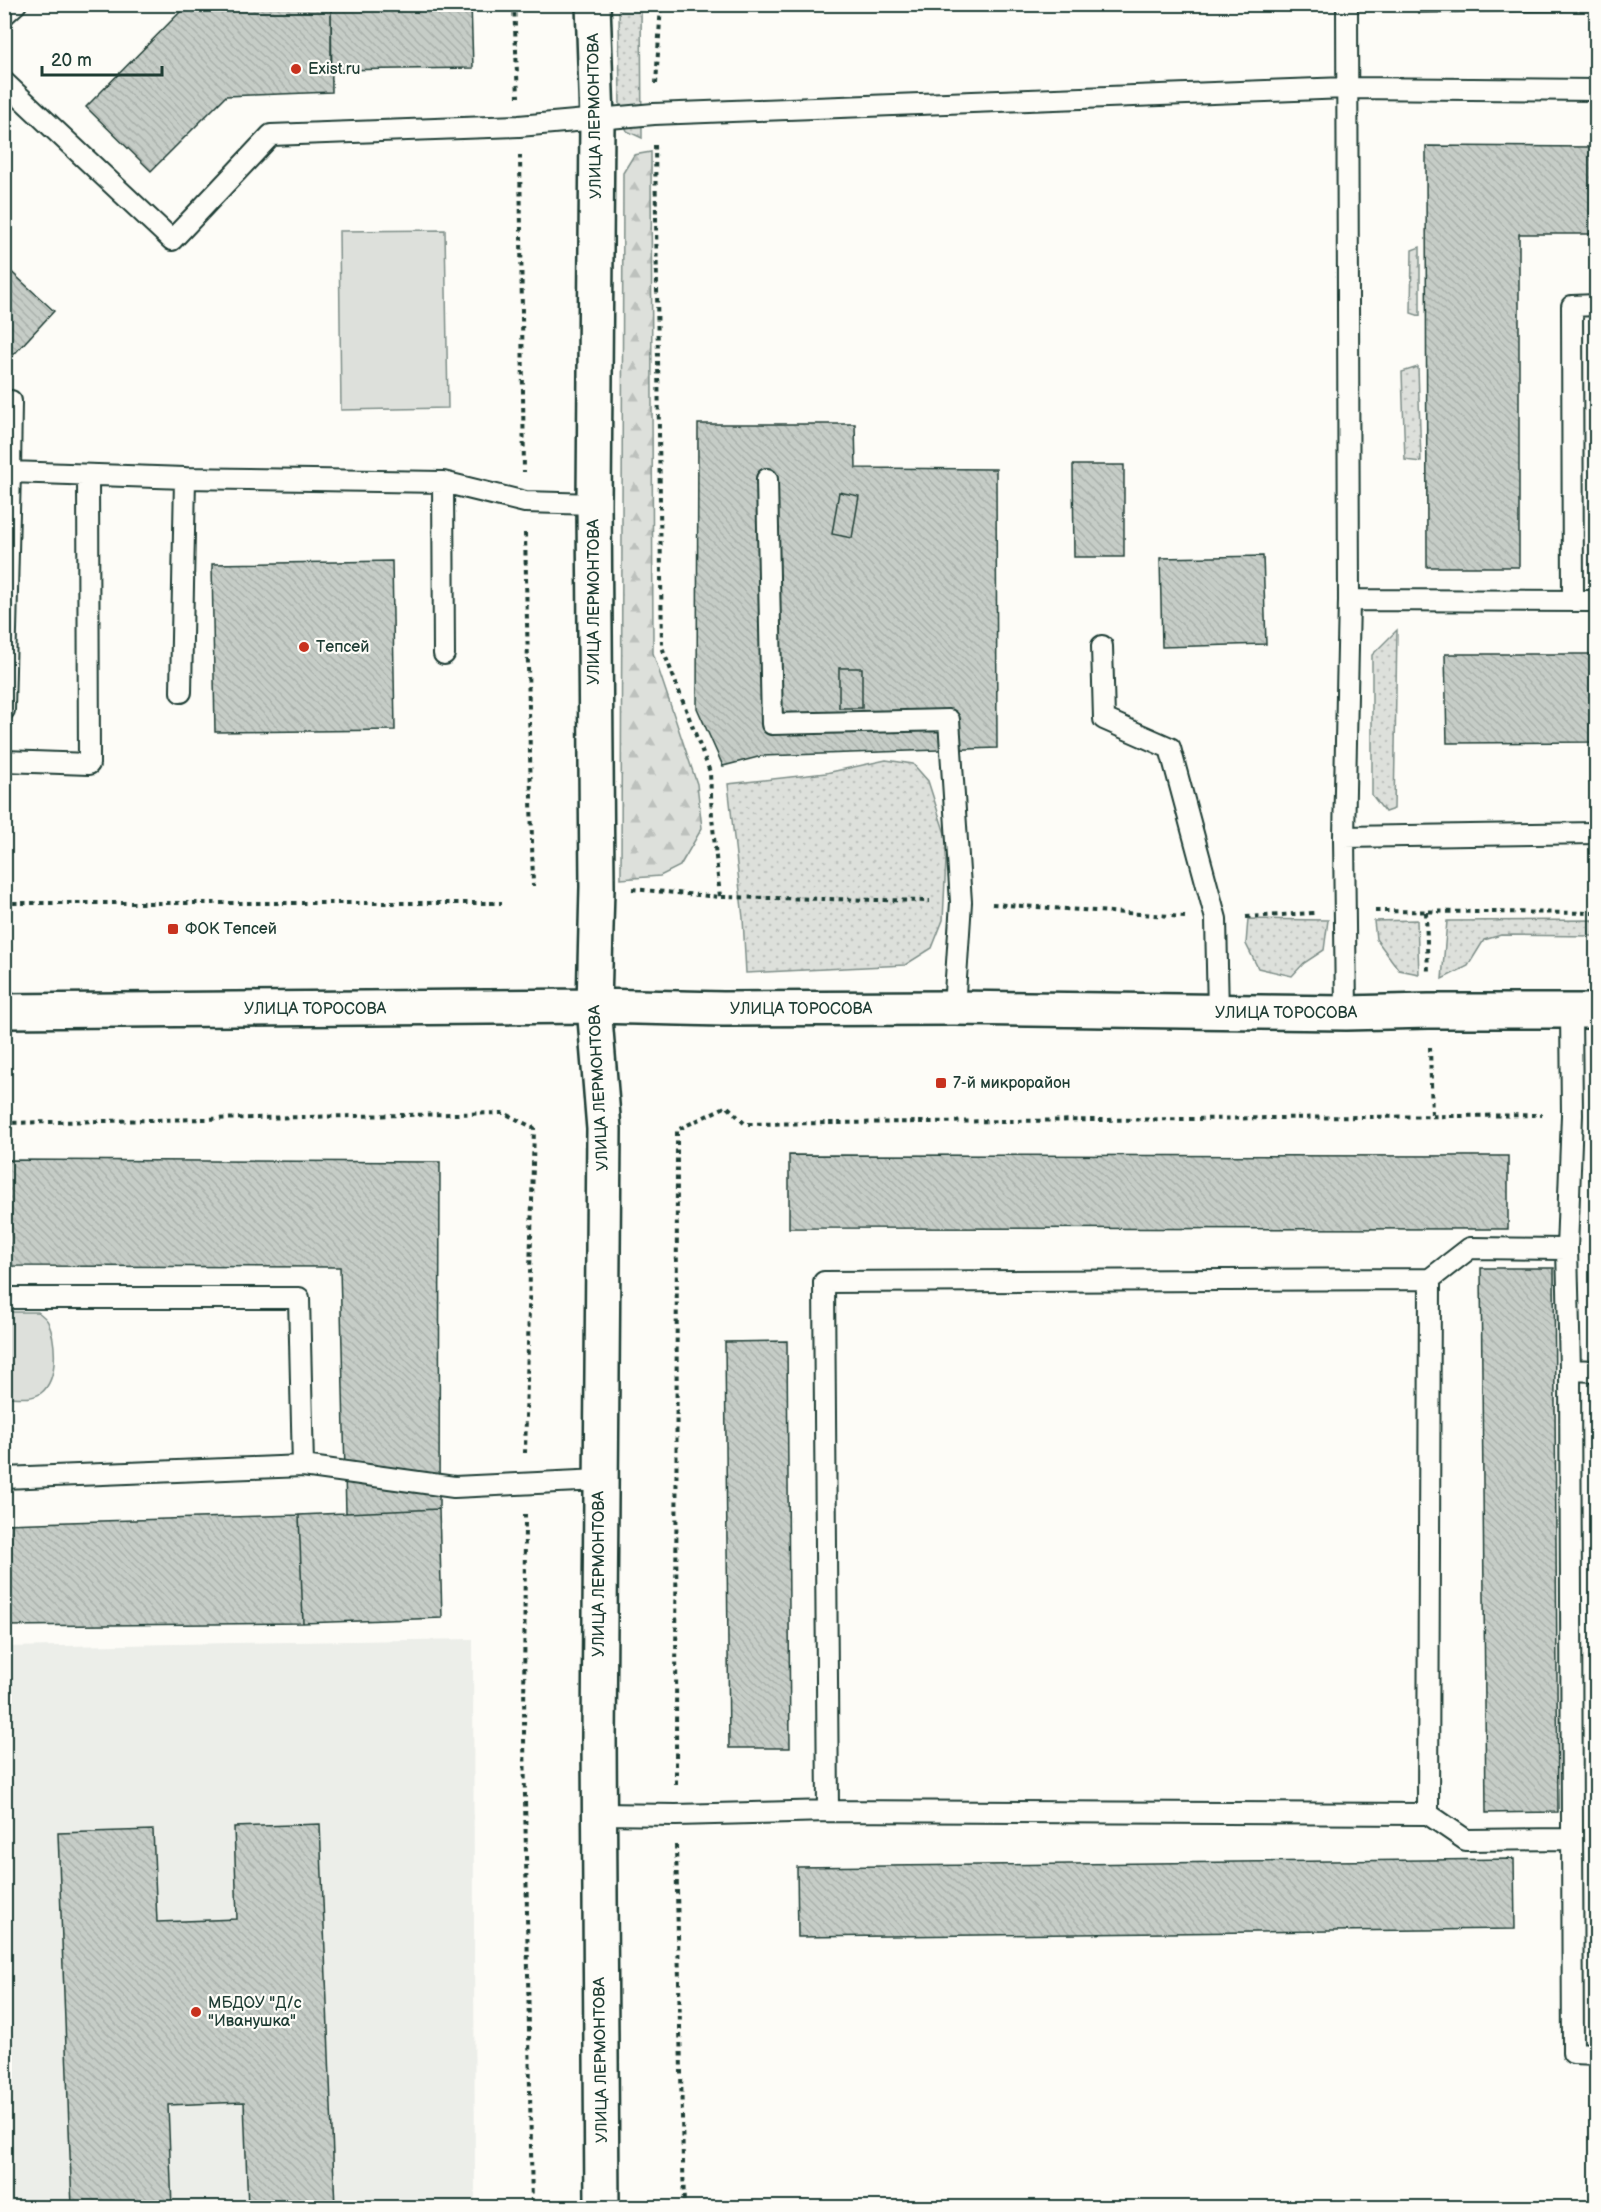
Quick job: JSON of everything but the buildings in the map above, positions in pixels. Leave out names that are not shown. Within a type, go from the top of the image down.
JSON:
[{"type":"street","name":"УЛИЦА ЛЕРМОНТОВА","points":[[593,4],[597,120],[594,504],[597,886],[594,1006],[604,1129],[599,1814],[602,2208]]},
{"type":"street","name":"УЛИЦА ТОРОСОВА","points":[[4,1011],[594,1006],[723,1009],[954,1008],[1218,1013],[1584,1011]]},
{"type":"lane","points":[[4,15],[16,4]]},
{"type":"lane","points":[[1346,1013],[1344,837],[1349,600],[1347,4]]},
{"type":"lane","points":[[4,82],[172,240],[272,135],[519,126],[654,114],[1346,88],[1596,90]]},
{"type":"lane","points":[[1573,601],[1572,306],[1596,305]]},
{"type":"lane","points":[[4,710],[11,401]]},
{"type":"lane","points":[[10,472],[185,478],[443,482],[525,502],[594,504]]},
{"type":"lane","points":[[4,761],[89,764],[88,475]]},
{"type":"lane","points":[[181,692],[185,478]]},
{"type":"lane","points":[[767,479],[772,723],[949,720],[961,902],[954,1008]]},
{"type":"lane","points":[[443,482],[444,654]]},
{"type":"lane","points":[[1349,600],[1596,601]]},
{"type":"lane","points":[[1102,646],[1104,719],[1170,748],[1216,919],[1218,1013]]},
{"type":"lane","points":[[1344,837],[1596,834]]},
{"type":"lane","points":[[1584,1011],[1572,1115],[1567,1249],[1570,1370],[1573,2053],[1596,2054]]},
{"type":"lane","points":[[828,1811],[824,1282],[1430,1279],[1470,1248],[1567,1249]]},
{"type":"lane","points":[[1428,1815],[1430,1279]]},
{"type":"lane","points":[[4,1298],[299,1298],[303,1466]]},
{"type":"lane","points":[[1570,1370],[1596,1371]]},
{"type":"lane","points":[[4,1478],[303,1466],[454,1487],[600,1480]]},
{"type":"lane","points":[[599,1814],[676,1815],[828,1811],[1428,1815],[1466,1840],[1572,1839]]},
{"type":"path","points":[[514,4],[519,126],[533,886]]},
{"type":"path","points":[[661,4],[654,114],[662,647],[710,772],[711,817],[720,897]]},
{"type":"path","points":[[628,889],[720,897],[961,902],[1216,919],[1346,911],[1596,913]]},
{"type":"path","points":[[4,903],[502,903]]},
{"type":"path","points":[[684,2208],[676,1815],[677,1130],[727,1106],[745,1124],[1572,1115]]},
{"type":"path","points":[[4,1123],[504,1113],[534,1128],[525,1484],[524,1738],[532,2208]]},
{"type":"shaded area","points":[[473,1639],[475,2207],[5,2207],[4,1647]]},
{"type":"green space","points":[[619,5],[641,5],[642,138],[627,131],[620,112]]},
{"type":"green space","points":[[651,152],[653,653],[697,784],[702,828],[680,866],[660,876],[621,879],[623,173],[634,155]]},
{"type":"green space","points":[[445,230],[448,408],[341,410],[339,231]]},
{"type":"green space","points":[[1420,247],[1420,316],[1411,313],[1412,250]]},
{"type":"green space","points":[[1418,367],[1421,462],[1405,460],[1402,372]]},
{"type":"green space","points":[[1397,630],[1394,809],[1385,812],[1372,795],[1372,655]]},
{"type":"green space","points":[[886,760],[913,764],[928,781],[947,840],[943,920],[932,948],[905,965],[746,973],[743,918],[728,784],[826,773]]},
{"type":"green space","points":[[1248,919],[1328,920],[1324,950],[1304,963],[1292,976],[1258,968],[1246,944]]},
{"type":"green space","points":[[1417,920],[1419,974],[1399,970],[1376,939],[1374,921]]},
{"type":"green space","points":[[1596,920],[1596,936],[1501,935],[1484,940],[1468,966],[1442,979],[1447,921]]},
{"type":"green space","points":[[4,1312],[38,1312],[48,1322],[51,1330],[54,1359],[51,1379],[41,1393],[33,1397],[5,1397]]},
{"type":"place","name":"Exist.ru","points":[[296,69]]},
{"type":"place","name":"Тепсей","points":[[304,647]]},
{"type":"place","name":"ФОК Тепсей","points":[[173,929]]},
{"type":"place","name":"7-й микрорайон","points":[[941,1083]]},
{"type":"place","name":"МБДОУ \"Д/с \"Иванушка\"","points":[[196,2012]]}]
